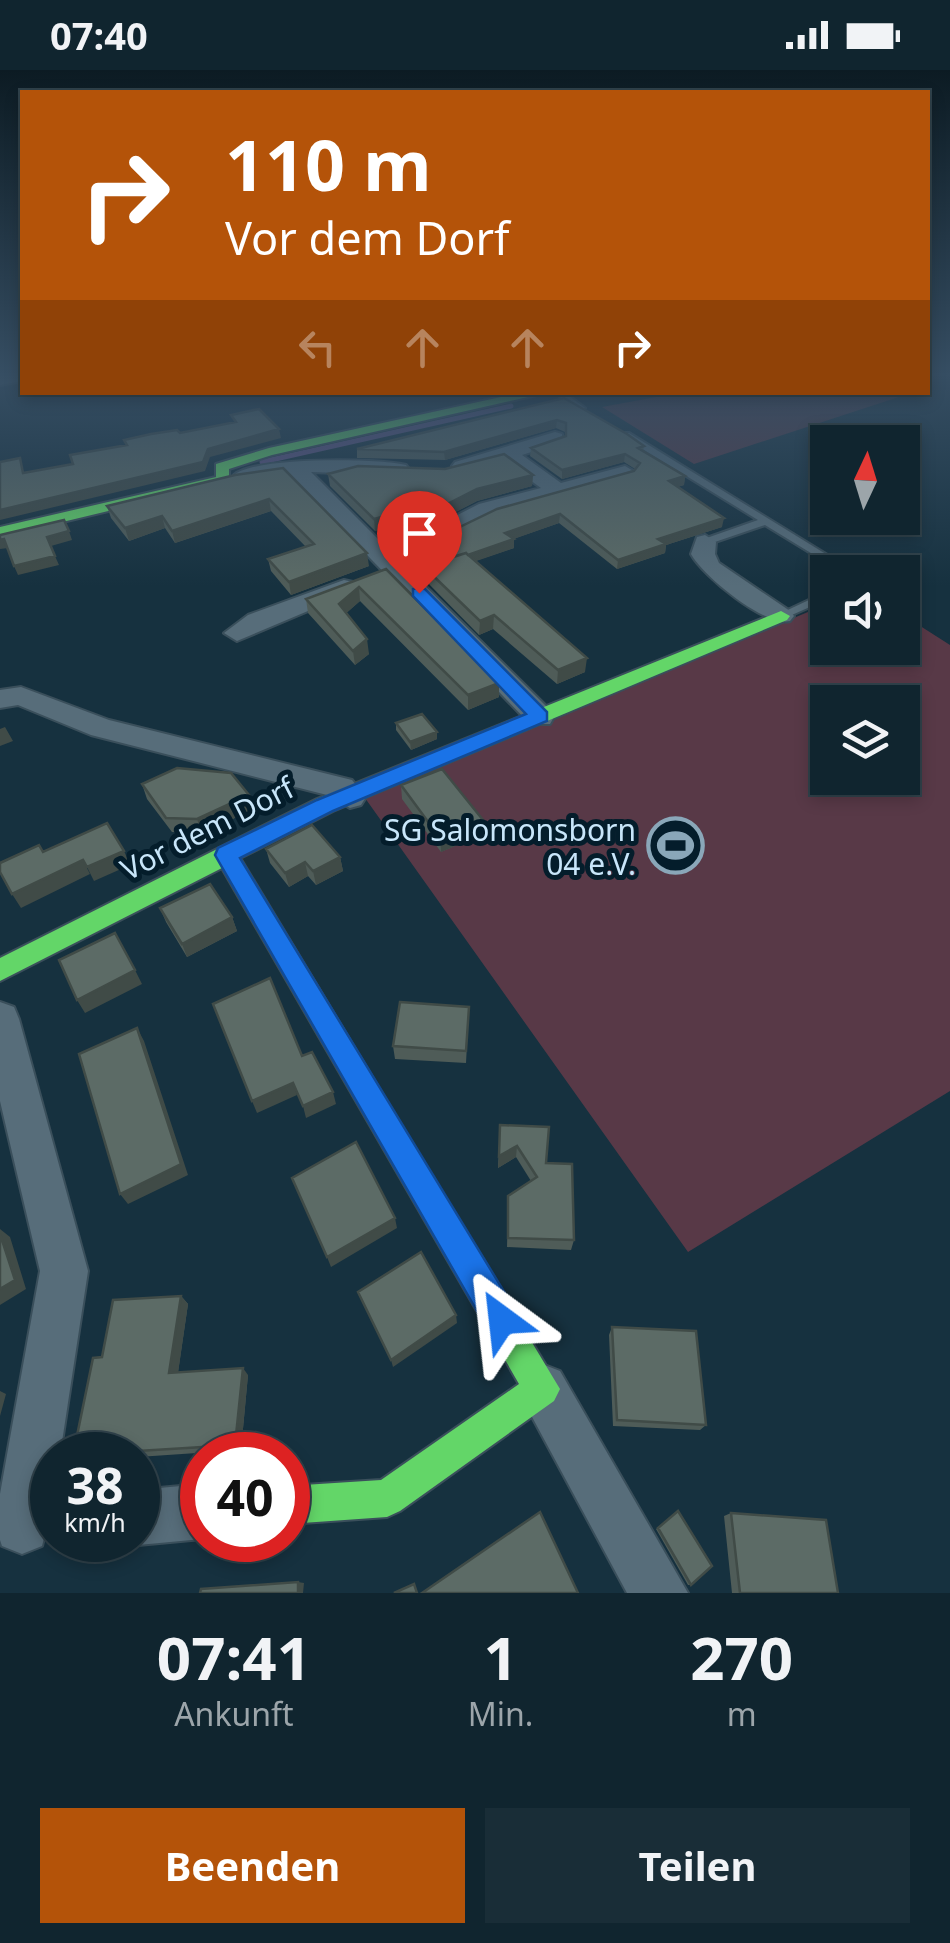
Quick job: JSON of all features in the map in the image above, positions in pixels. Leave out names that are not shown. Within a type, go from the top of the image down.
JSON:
[{"type":"street","points":[[224,479],[222,467],[305,444]]},
{"type":"street","points":[[0,532],[224,479],[294,468],[436,470],[537,444]]},
{"type":"street","points":[[507,454],[559,491]]},
{"type":"street","points":[[294,468],[540,716]]},
{"type":"street","points":[[237,633],[258,620],[391,564],[487,509],[625,472]]},
{"type":"street","points":[[706,542],[703,554],[710,566],[781,616]]},
{"type":"street","name":"Vor dem Dorf","points":[[0,970],[350,797],[781,616]]},
{"type":"street","points":[[10,698],[100,728],[341,788],[350,797]]},
{"type":"street","points":[[226,855],[659,1593]]},
{"type":"street","points":[[0,1020],[64,1271],[25,1526]]},
{"type":"street","points":[[310,1504],[387,1498],[542,1389]]},
{"type":"lane","points":[[641,444],[821,555]]},
{"type":"lane","points":[[706,542],[766,520]]},
{"type":"lane","name":"Vor dem Dorf","points":[[781,616],[810,602]]},
{"type":"shaded area","points":[[662,444],[755,444],[694,464]]},
{"type":"shaded area","name":"SG Salomonsborn 04 e.V.","points":[[810,611],[810,665],[920,665],[920,626],[950,645],[950,1091],[688,1252],[365,798]]},
{"type":"building","points":[[225,444],[208,449],[203,462],[0,510],[0,462],[20,458],[23,473],[73,464],[70,455],[127,445]]},
{"type":"building","points":[[377,444],[472,444],[444,452],[357,449]]},
{"type":"building","points":[[542,444],[641,444],[644,446],[638,448],[685,476],[669,481],[724,518],[658,539],[666,544],[618,560],[560,514],[505,533],[514,539],[450,558],[431,541],[497,509],[634,471],[640,463],[625,454],[562,470],[531,448]]},
{"type":"building","points":[[504,454],[533,475],[477,489],[412,522],[401,521],[393,514],[374,519],[328,474],[358,466],[445,469]]},
{"type":"building","points":[[283,468],[367,553],[289,582],[268,559],[314,544],[269,499],[172,531],[162,516],[125,528],[107,506],[235,475]]},
{"type":"building","points":[[64,520],[69,531],[47,537],[55,556],[14,566],[0,535]]},
{"type":"building","points":[[466,553],[587,658],[558,670],[494,615],[480,621],[423,566]]},
{"type":"building","points":[[386,569],[499,683],[468,695],[359,587],[339,604],[367,639],[353,651],[306,599]]},
{"type":"building","points":[[422,714],[437,732],[410,742],[396,723]]},
{"type":"building","points":[[177,768],[231,773],[249,795],[197,819],[166,818],[142,784]]},
{"type":"building","points":[[442,769],[483,820],[440,838],[401,785]]},
{"type":"building","points":[[107,823],[124,851],[87,867],[83,860],[12,894],[0,872],[0,863],[39,845],[43,852]]},
{"type":"building","points":[[312,825],[340,857],[313,871],[305,862],[285,873],[266,849]]},
{"type":"building","points":[[210,884],[232,917],[182,944],[160,908]]},
{"type":"building","points":[[115,933],[135,970],[77,1000],[59,960]]},
{"type":"building","points":[[270,978],[302,1056],[312,1052],[333,1092],[303,1106],[293,1083],[252,1101],[213,1004]]},
{"type":"building","points":[[400,1002],[469,1007],[466,1051],[393,1046]]},
{"type":"building","points":[[137,1028],[181,1164],[120,1194],[79,1054]]},
{"type":"building","points":[[500,1125],[549,1127],[546,1163],[572,1164],[574,1240],[508,1238],[508,1196],[537,1177],[517,1146],[499,1156]]},
{"type":"building","points":[[356,1142],[395,1218],[327,1257],[292,1178]]},
{"type":"building","points":[[0,1234],[15,1280],[0,1289]]},
{"type":"building","points":[[421,1252],[456,1315],[391,1360],[358,1292]]},
{"type":"building","points":[[181,1296],[169,1373],[243,1368],[236,1432],[180,1432],[180,1448],[160,1450],[160,1432],[78,1432],[93,1358],[102,1357],[113,1300]]},
{"type":"building","points":[[612,1327],[696,1331],[706,1425],[617,1420]]},
{"type":"building","points":[[678,1511],[712,1566],[691,1585],[658,1528]]},
{"type":"building","points":[[540,1512],[578,1593],[422,1593]]},
{"type":"building","points":[[731,1513],[826,1520],[838,1593],[740,1593]]},
{"type":"building","points":[[298,1582],[298,1593],[200,1593],[201,1589]]},
{"type":"building","points":[[414,1584],[417,1593],[394,1593]]},
{"type":"waterway","points":[[262,462],[342,444]]},
{"type":"traffic: fast","points":[[0,532],[224,479],[221,467],[305,444]]},
{"type":"traffic: fast","points":[[0,970],[325,805],[781,616]]},
{"type":"traffic: fast","points":[[226,855],[542,1389],[387,1498],[310,1503]]},
{"type":"place","name":"SG Salomonsborn 04 e.V.","points":[[675,846]]},
{"type":"route","points":[[419,593],[540,716],[325,806],[226,855],[240,872],[502,1320]]}]
